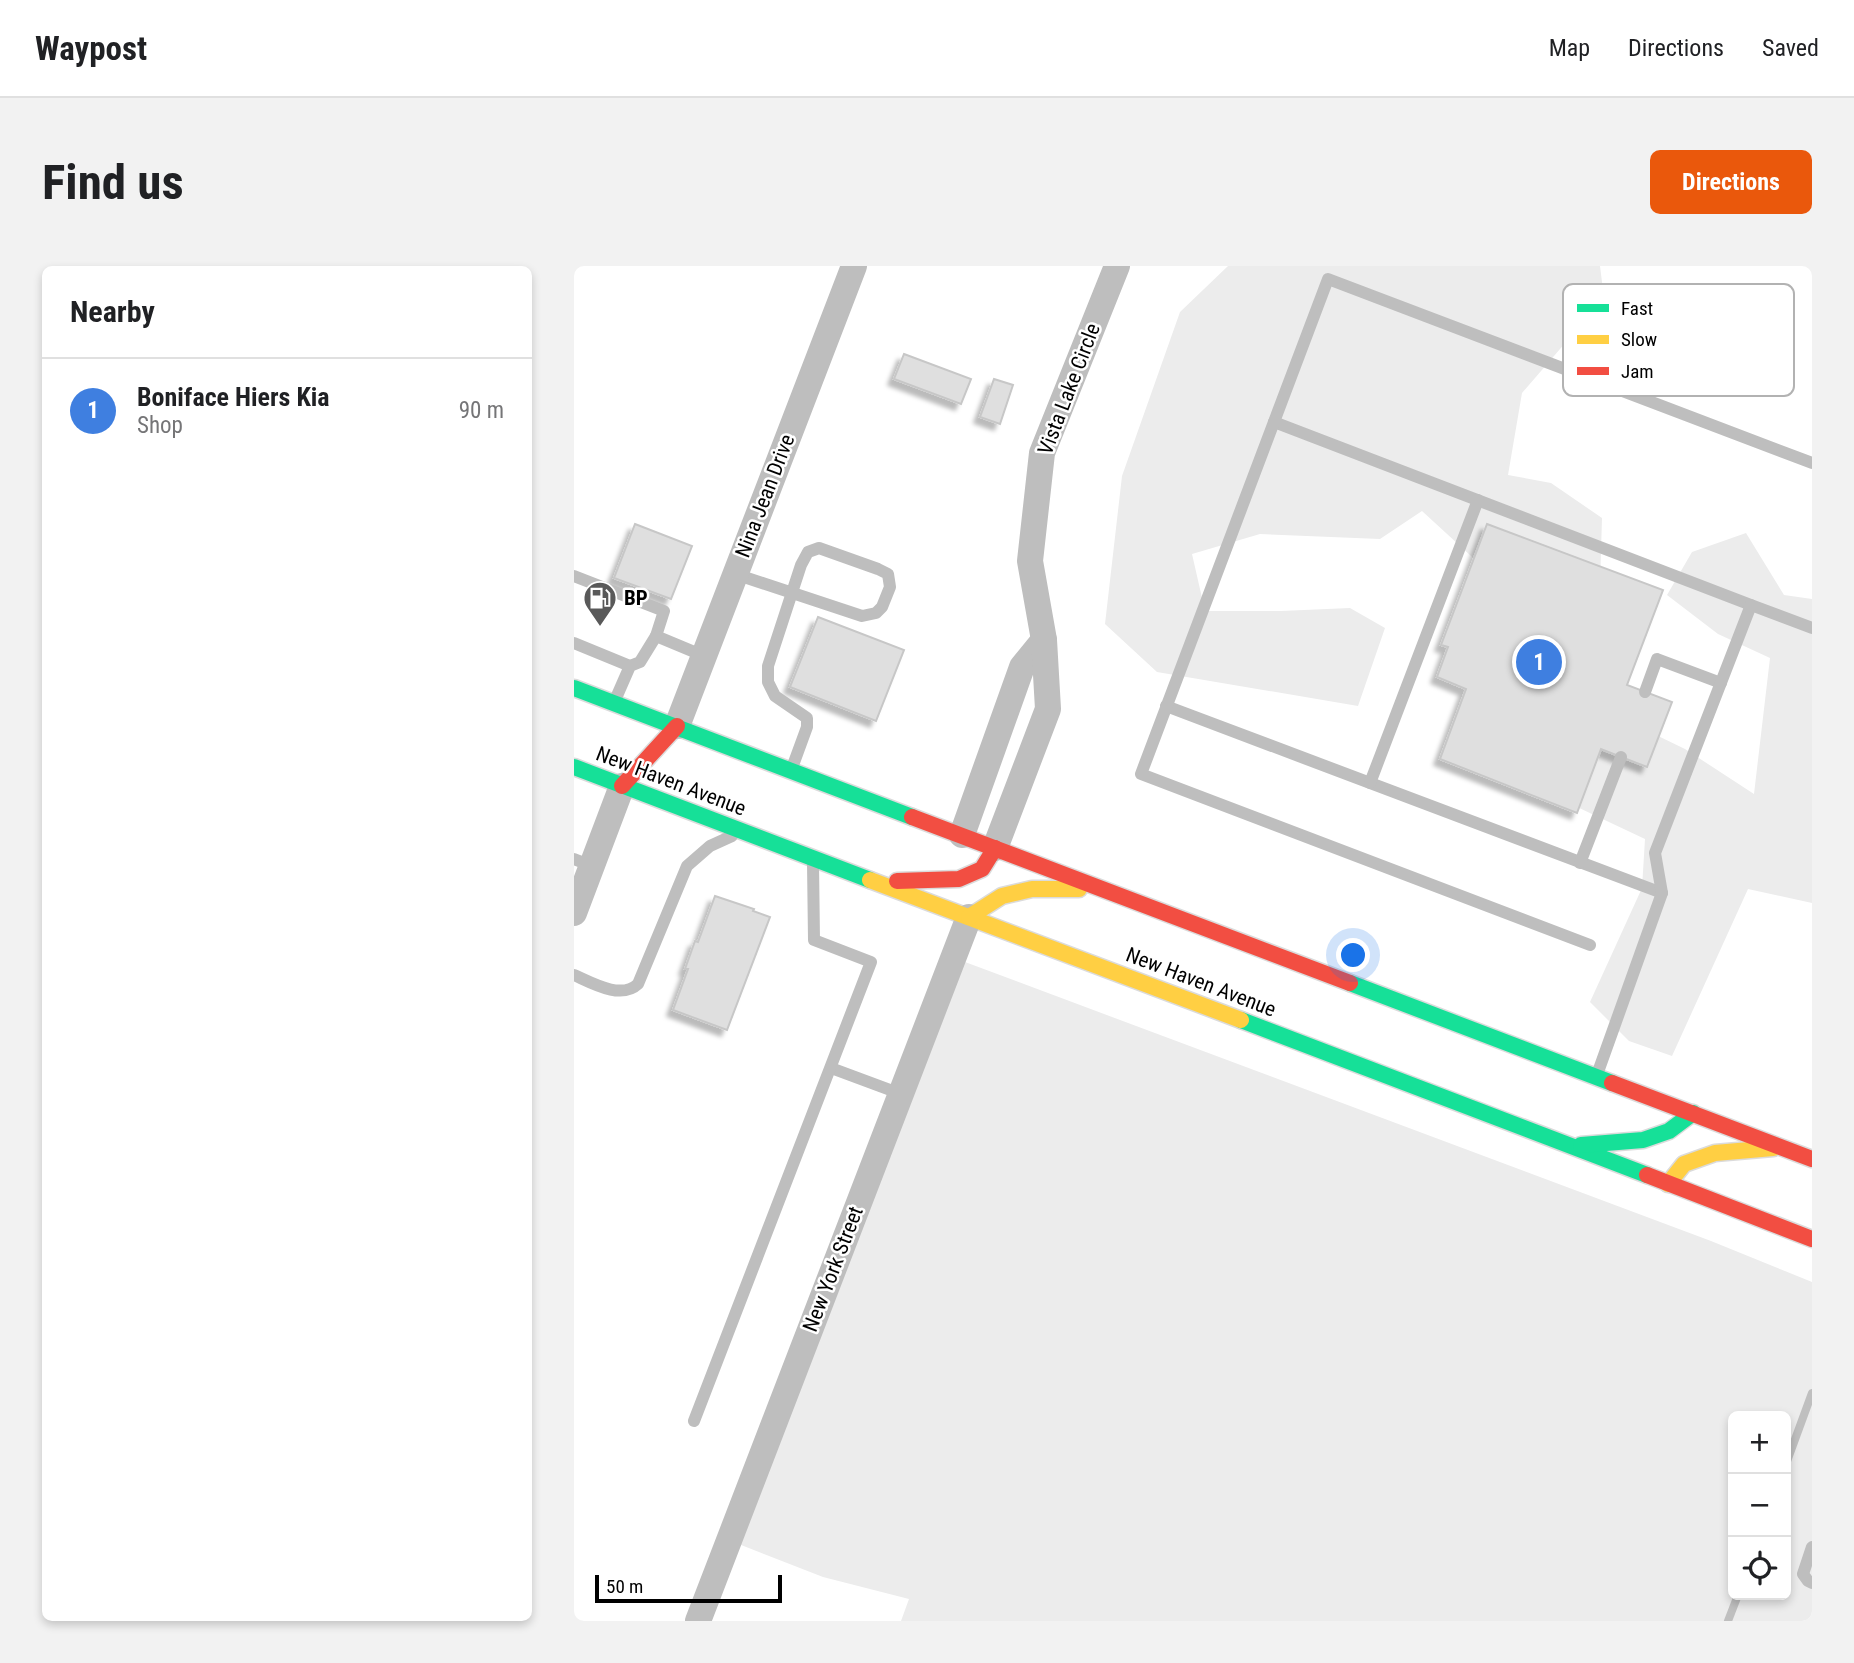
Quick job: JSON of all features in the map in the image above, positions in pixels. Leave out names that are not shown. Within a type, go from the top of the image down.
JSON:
[{"type":"main road","points":[[574,688],[1812,1159]]},
{"type":"main road","points":[[622,786],[677,726]]},
{"type":"main road","name":"New Haven Avenue","points":[[574,767],[1812,1239]]},
{"type":"main road","points":[[877,881],[959,879],[982,869],[995,848]]},
{"type":"main road","points":[[969,917],[1003,896],[1032,889],[1098,888]]},
{"type":"main road","points":[[1572,1146],[1643,1140],[1669,1131],[1693,1113]]},
{"type":"main road","points":[[1668,1184],[1684,1164],[1715,1153],[1783,1148]]},
{"type":"street","name":"Nina Jean Drive","points":[[677,726],[854,266]]},
{"type":"street","name":"Vista Lake Circle","points":[[995,848],[1048,709],[1044,640],[1030,561],[1042,453],[1117,266]]},
{"type":"street","points":[[961,835],[1022,667],[1044,640]]},
{"type":"street","points":[[574,913],[583,863],[622,786]]},
{"type":"street","name":"New York Street","points":[[698,1621],[969,917]]},
{"type":"lane","points":[[1563,368],[1328,279],[1141,774],[1590,945]]},
{"type":"lane","points":[[1636,396],[1812,463]]},
{"type":"lane","points":[[1274,422],[1812,628]]},
{"type":"lane","points":[[1370,783],[1478,500]]},
{"type":"lane","points":[[735,575],[792,594],[862,616],[876,613],[882,607],[890,587],[888,574],[818,548],[808,552],[801,565],[792,594],[768,666],[768,682],[775,696],[807,718],[807,727],[792,770]]},
{"type":"lane","points":[[574,576],[664,611],[656,636],[640,662],[630,666],[574,643]]},
{"type":"lane","points":[[1596,1076],[1662,893],[1655,853],[1751,605]]},
{"type":"lane","points":[[656,636],[704,656]]},
{"type":"lane","points":[[1645,692],[1657,659],[1721,683]]},
{"type":"lane","points":[[614,703],[630,666]]},
{"type":"lane","points":[[1166,706],[1662,893]]},
{"type":"lane","points":[[1580,863],[1621,757]]},
{"type":"lane","points":[[574,975],[608,988],[632,990],[638,984],[687,866],[720,840],[744,832]]},
{"type":"lane","points":[[694,1421],[871,962],[814,940],[813,857]]},
{"type":"lane","points":[[831,1068],[901,1094]]},
{"type":"lane","points":[[1812,1547],[1803,1574],[1812,1583]]},
{"type":"shaded area","points":[[1228,266],[1600,266],[1602,284],[1563,284],[1563,346],[1522,393],[1508,475],[1551,483],[1602,518],[1599,618],[1495,578],[1422,511],[1380,539],[1260,534],[1192,554],[1205,611],[1350,608],[1385,628],[1358,706],[1157,672],[1105,624],[1122,476],[1180,312]]},
{"type":"shaded area","points":[[1746,533],[1784,595],[1812,599],[1812,903],[1748,889],[1672,1056],[1629,1041],[1590,1002],[1642,888],[1645,839],[1575,806],[1577,764],[1623,719],[1685,749],[1754,794],[1770,658],[1718,634],[1667,595],[1692,552]]},
{"type":"shaded area","points":[[957,959],[1711,1241],[1812,1282],[1812,1621],[901,1621],[909,1599],[823,1577],[731,1541]]},
{"type":"building","points":[[904,354],[971,379],[961,404],[894,379]]},
{"type":"building","points":[[994,379],[1013,385],[1000,424],[980,417]]},
{"type":"building","points":[[635,524],[692,546],[671,599],[614,578]]},
{"type":"building","points":[[1487,524],[1663,590],[1627,685],[1672,702],[1647,767],[1601,749],[1577,813],[1440,759],[1466,689],[1437,677],[1448,647],[1441,645]]},
{"type":"building","points":[[818,617],[904,650],[876,721],[790,687]]},
{"type":"building","points":[[715,896],[770,917],[727,1030],[673,1010],[695,941],[698,942]]},
{"type":"waterway","points":[[1791,1450],[1812,1393]]},
{"type":"waterway","points":[[1728,1621],[1736,1600]]},
{"type":"traffic: fast","points":[[574,688],[912,817]]},
{"type":"traffic: fast","points":[[574,767],[870,880]]},
{"type":"traffic: fast","points":[[1350,983],[1612,1083]]},
{"type":"traffic: fast","points":[[1241,1020],[1647,1175]]},
{"type":"traffic: fast","points":[[1581,1145],[1643,1140],[1669,1131],[1693,1113]]},
{"type":"traffic: slow","points":[[870,880],[1241,1020]]},
{"type":"traffic: slow","points":[[969,917],[1002,896],[1032,889],[1079,889]]},
{"type":"traffic: slow","points":[[1668,1184],[1684,1164],[1715,1153],[1773,1148]]},
{"type":"traffic: jam","points":[[622,786],[677,726]]},
{"type":"traffic: jam","points":[[912,817],[1350,983]]},
{"type":"traffic: jam","points":[[897,881],[959,879],[982,869],[995,848]]},
{"type":"traffic: jam","points":[[1612,1083],[1812,1159]]},
{"type":"traffic: jam","points":[[1647,1175],[1812,1239]]},
{"type":"place","name":"BP","points":[[600,628]]},
{"type":"place","name":"Boniface Hiers Kia","points":[[1539,662]]}]
